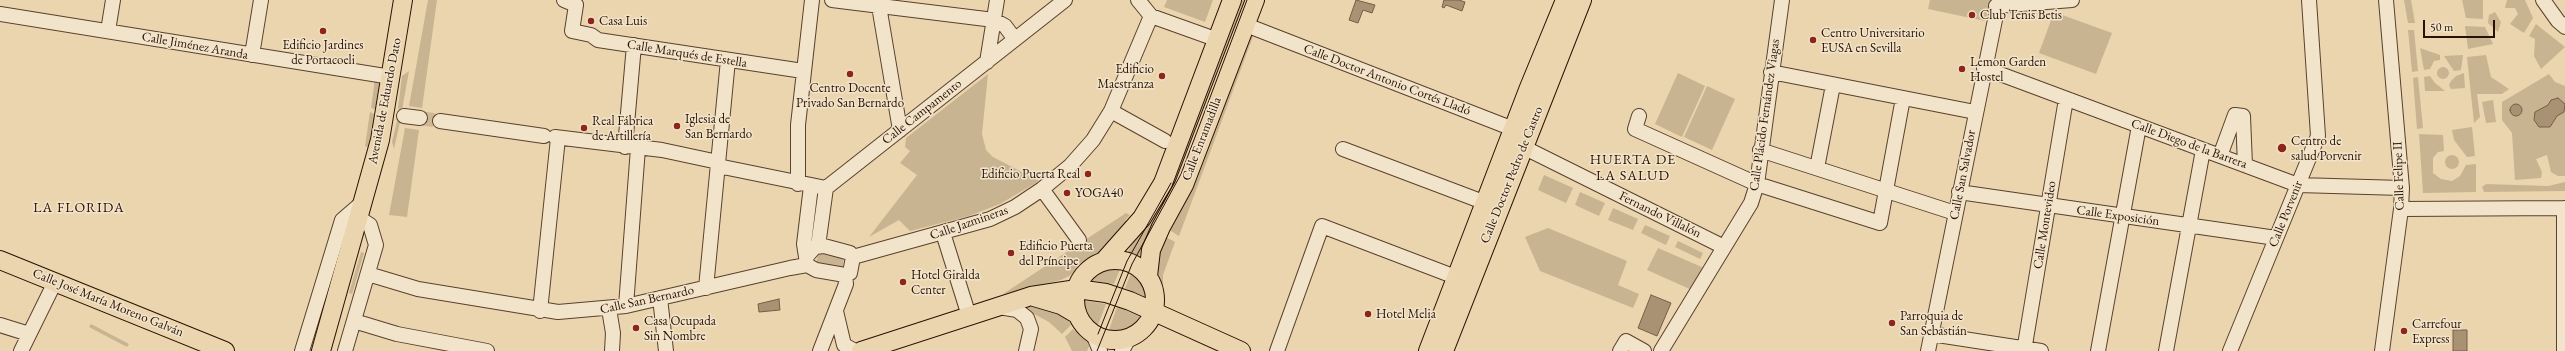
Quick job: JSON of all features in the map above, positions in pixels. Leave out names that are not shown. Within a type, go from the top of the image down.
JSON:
[{"type":"main road","name":"Avenida de Eduardo Dato","points":[[320,351],[380,140],[403,0]]},
{"type":"main road","name":"Calle Enramadilla","points":[[1077,289],[1086,273],[1103,262],[1142,218],[1163,183],[1232,0]]},
{"type":"main road","name":"Calle Enramadilla","points":[[1154,312],[1155,298],[1150,280],[1151,250],[1161,227],[1184,185],[1255,0]]},
{"type":"main road","name":"Calle Doctor Pedro de Castro","points":[[1428,351],[1463,280],[1518,138],[1565,0]]},
{"type":"main road","name":"Calle Doctor Pedro de Castro","points":[[1444,351],[1486,203],[1582,0]]},
{"type":"main road","name":"Calle José María Moreno Galván","points":[[0,260],[220,348],[236,351]]},
{"type":"main road","points":[[1103,262],[1115,260],[1127,262],[1141,269],[1180,324]]},
{"type":"main road","points":[[1077,289],[1075,302],[1078,315],[1084,326],[1093,334],[1116,341],[1128,342],[1180,324]]},
{"type":"main road","points":[[861,351],[1031,296],[1077,289],[1106,293],[1154,312],[1241,351]]},
{"type":"main road","points":[[1031,296],[1061,305],[1078,315]]},
{"type":"main road","points":[[1128,342],[1150,322],[1154,312]]},
{"type":"street","points":[[108,31],[113,0]]},
{"type":"street","points":[[252,55],[261,0]]},
{"type":"street","name":"Calle Marqués de Estella","points":[[564,0],[576,5],[572,31],[591,35],[598,40],[803,71]]},
{"type":"street","points":[[798,184],[798,125],[812,0]]},
{"type":"street","points":[[832,0],[886,4],[994,20],[1005,26],[1014,38]]},
{"type":"street","points":[[987,62],[997,0]]},
{"type":"street","name":"Calle Campamento","points":[[826,188],[987,62],[1014,38],[1065,0]]},
{"type":"street","points":[[1138,0],[1152,16],[1218,40]]},
{"type":"street","name":"Calle Plácido Fernández Viagas","points":[[1661,351],[1751,203],[1757,184],[1760,150],[1782,0]]},
{"type":"street","points":[[1997,3],[2072,0]]},
{"type":"street","name":"Calle Porvenir","points":[[2230,351],[2318,136],[2309,0]]},
{"type":"street","name":"Calle Felipe II","points":[[2382,351],[2401,209],[2402,188],[2386,0]]},
{"type":"street","points":[[2543,0],[2558,21],[2565,26]]},
{"type":"street","name":"Calle San Salvador","points":[[1928,351],[1997,3]]},
{"type":"street","points":[[886,4],[900,130]]},
{"type":"street","name":"Calle Jiménez Aranda","points":[[0,14],[391,77]]},
{"type":"street","name":"Calle Jazmineras","points":[[853,257],[943,233],[990,218],[1042,190],[1070,166],[1093,140],[1111,111],[1152,16]]},
{"type":"street","name":"Calle Doctor Antonio Cortés Lladó","points":[[1246,25],[1518,138]]},
{"type":"street","points":[[626,306],[634,46]]},
{"type":"street","points":[[706,288],[728,60]]},
{"type":"street","name":"Calle Diego de la Barrera","points":[[1984,68],[2298,185],[2402,188]]},
{"type":"street","points":[[1771,72],[1975,112]]},
{"type":"street","points":[[1817,168],[1833,85]]},
{"type":"street","points":[[1639,116],[1636,129],[1757,184],[1880,223],[1903,98]]},
{"type":"street","name":"Calle Montevideo","points":[[2025,350],[2066,99]]},
{"type":"street","points":[[1111,111],[1165,141]]},
{"type":"street","points":[[2220,156],[2235,115],[2243,116],[2245,165]]},
{"type":"street","points":[[404,116],[420,118]]},
{"type":"street","points":[[440,121],[552,137],[662,150],[798,184],[826,188],[818,246]]},
{"type":"street","points":[[2098,351],[2138,126]]},
{"type":"street","points":[[540,311],[552,137]]},
{"type":"street","name":"Fernando Villalón","points":[[1518,138],[1724,247]]},
{"type":"street","points":[[1343,149],[1486,203]]},
{"type":"street","points":[[1760,150],[1886,190],[1955,214]]},
{"type":"street","points":[[2166,351],[2203,150]]},
{"type":"street","points":[[807,261],[811,250],[818,246],[850,253],[853,257],[850,273],[845,275],[816,270],[807,261],[804,244],[811,186]]},
{"type":"street","points":[[1042,190],[1079,240]]},
{"type":"street","name":"Calle Exposición","points":[[1959,192],[2122,217],[2276,238]]},
{"type":"street","points":[[302,351],[342,220],[364,200]]},
{"type":"street","points":[[2401,209],[2565,208],[2564,351]]},
{"type":"street","points":[[345,351],[376,245],[370,225],[359,218]]},
{"type":"street","points":[[1276,351],[1322,226],[1463,280]]},
{"type":"street","points":[[943,233],[969,316]]},
{"type":"street","name":"Calle San Bernardo","points":[[368,274],[418,289],[540,311],[586,312],[626,306],[706,288],[807,261]]},
{"type":"street","points":[[820,351],[846,284],[845,275]]},
{"type":"street","points":[[21,351],[55,282]]},
{"type":"street","points":[[660,298],[666,351]]},
{"type":"street","points":[[998,307],[1017,310],[1027,318],[1032,329],[1026,351]]},
{"type":"street","points":[[609,309],[613,333],[612,351]]},
{"type":"street","points":[[836,311],[844,345],[854,351]]},
{"type":"street","points":[[354,321],[397,334],[487,351]]},
{"type":"street","points":[[0,325],[29,334]]},
{"type":"street","points":[[1093,334],[1100,351]]},
{"type":"street","points":[[1931,334],[2025,350],[2041,351]]},
{"type":"street","points":[[1620,351],[1626,341],[1644,351]]},
{"type":"shaded area","points":[[428,0],[437,0],[422,108],[409,106]]},
{"type":"shaded area","points":[[1167,0],[1213,0],[1205,22],[1164,7]]},
{"type":"shaded area","points":[[1237,0],[1250,0],[1188,163],[1138,258],[1127,253],[1141,228]]},
{"type":"shaded area","points":[[1356,0],[1375,5],[1372,13],[1363,10],[1358,23],[1349,20]]},
{"type":"shaded area","points":[[1444,0],[1459,0],[1465,2],[1462,11],[1446,5],[1444,8],[1442,7]]},
{"type":"shaded area","name":"Club Tenis Betis","points":[[1930,0],[1992,0],[1985,21],[1928,9]]},
{"type":"shaded area","points":[[2404,0],[2411,0],[2415,23],[2408,23]]},
{"type":"shaded area","points":[[2462,0],[2483,0],[2483,19],[2466,18]]},
{"type":"shaded area","points":[[2507,0],[2525,0],[2533,18],[2524,33],[2510,24],[2518,14],[2515,8],[2505,8]]},
{"type":"shaded area","points":[[2054,12],[2112,33],[2096,74],[2039,53]]},
{"type":"shaded area","points":[[2495,12],[2501,22],[2498,32],[2488,23],[2489,15]]},
{"type":"shaded area","points":[[2536,24],[2565,47],[2541,69],[2534,56],[2535,39],[2529,36]]},
{"type":"shaded area","points":[[2465,26],[2485,27],[2493,44],[2468,49]]},
{"type":"shaded area","points":[[2408,30],[2414,30],[2418,71],[2412,72]]},
{"type":"shaded area","points":[[1254,34],[1179,236],[1166,228],[1248,35]]},
{"type":"shaded area","points":[[2420,48],[2440,55],[2440,60],[2434,61],[2430,69],[2424,70]]},
{"type":"shaded area","points":[[2463,55],[2461,70],[2454,71],[2444,56]]},
{"type":"shaded area","points":[[2486,55],[2491,77],[2509,89],[2502,94],[2477,94],[2480,117],[2474,123],[2467,57]]},
{"type":"shaded area","points":[[2441,67],[2445,67],[2449,73],[2445,79],[2441,79],[2437,75],[2437,71]]},
{"type":"shaded area","points":[[409,71],[402,110],[399,110],[402,76]]},
{"type":"shaded area","points":[[1678,73],[1705,86],[1682,137],[1655,124]]},
{"type":"shaded area","points":[[2464,73],[2465,88],[2451,89],[2449,85],[2451,81],[2456,76]]},
{"type":"shaded area","points":[[988,74],[982,134],[986,150],[993,157],[1039,181],[1000,204],[969,216],[910,231],[899,220],[869,237],[917,175],[900,163],[910,151],[905,147],[906,138]]},
{"type":"shaded area","points":[[2549,74],[2555,82],[2565,86],[2565,176],[2558,176],[2551,172],[2547,155],[2536,159],[2542,172],[2541,178],[2515,180],[2512,133],[2502,120],[2502,102]]},
{"type":"shaded area","points":[[2430,76],[2435,83],[2445,91],[2425,91],[2424,77]]},
{"type":"shaded area","points":[[2418,77],[2423,128],[2417,129],[2413,78]]},
{"type":"shaded area","points":[[375,79],[381,82],[375,109],[371,108]]},
{"type":"shaded area","points":[[1707,86],[1735,99],[1712,150],[1684,137]]},
{"type":"shaded area","points":[[2558,98],[2565,104],[2564,112],[2557,116],[2550,127],[2539,127],[2534,120],[2535,112],[2548,105],[2551,100]]},
{"type":"shaded area","points":[[2493,100],[2496,122],[2486,123],[2482,102]]},
{"type":"shaded area","points":[[2518,104],[2521,105],[2521,115],[2514,116],[2511,115],[2510,108],[2511,105]]},
{"type":"shaded area","points":[[370,112],[376,115],[370,146],[367,147],[365,146]]},
{"type":"shaded area","points":[[397,121],[400,122],[394,149],[392,142]]},
{"type":"shaded area","points":[[2472,127],[2475,156],[2467,157],[2454,140],[2452,130]]},
{"type":"shaded area","points":[[405,128],[419,130],[407,217],[389,215]]},
{"type":"shaded area","points":[[2419,134],[2443,135],[2444,151],[2438,152],[2433,158],[2433,173],[2441,179],[2452,181],[2460,176],[2466,165],[2476,164],[2476,192],[2423,193]]},
{"type":"shaded area","points":[[2452,155],[2457,157],[2459,162],[2457,167],[2452,169],[2447,167],[2445,162],[2447,157]]},
{"type":"shaded area","points":[[1544,175],[1573,188],[1566,203],[1538,190]]},
{"type":"shaded area","points":[[2565,182],[2565,191],[2484,192],[2482,187],[2486,184],[2548,186]]},
{"type":"shaded area","points":[[1580,192],[1605,203],[1599,216],[1575,205]]},
{"type":"shaded area","points":[[1613,208],[1638,219],[1633,230],[1608,220]]},
{"type":"shaded area","points":[[1126,213],[1130,215],[1125,220],[1129,223],[1101,252],[1075,273],[1061,280],[1003,294]]},
{"type":"shaded area","points":[[1645,225],[1670,236],[1666,245],[1641,233]]},
{"type":"shaded area","points":[[1548,228],[1627,261],[1618,285],[1639,294],[1633,308],[1540,271],[1525,237]]},
{"type":"shaded area","points":[[1162,235],[1175,242],[1163,275],[1163,287],[1160,288],[1155,272]]},
{"type":"shaded area","points":[[1678,241],[1703,253],[1700,259],[1675,247]]},
{"type":"shaded area","points":[[1658,248],[1704,268],[1692,290],[1647,270]]},
{"type":"shaded area","points":[[361,252],[364,253],[352,294],[349,293]]},
{"type":"shaded area","points":[[818,253],[844,258],[842,269],[816,264]]},
{"type":"shaded area","points":[[1111,266],[1121,267],[1114,284],[1088,280],[1102,268]]},
{"type":"shaded area","points":[[1132,271],[1145,285],[1148,298],[1125,288]]},
{"type":"shaded area","points":[[1651,295],[1671,303],[1657,336],[1638,328]]},
{"type":"shaded area","points":[[779,299],[780,310],[759,312],[758,304]]},
{"type":"shaded area","points":[[1081,300],[1106,304],[1097,328],[1089,322],[1084,312]]},
{"type":"shaded area","points":[[1037,304],[1072,319],[1069,321],[1071,325],[1062,334],[1049,322],[1023,308]]},
{"type":"shaded area","points":[[1117,307],[1143,318],[1135,327],[1125,332],[1108,333]]},
{"type":"shaded area","points":[[91,324],[129,344],[127,347],[89,327]]},
{"type":"shaded area","points":[[1073,329],[1076,332],[1080,330],[1087,337],[1090,344],[1087,351],[1072,351],[1065,337]]},
{"type":"shaded area","points":[[2453,330],[2467,330],[2467,351],[2453,351]]},
{"type":"tunnel","points":[[420,118],[440,121]]},
{"type":"tram line","points":[[1097,351],[1132,264],[1181,174],[1247,0]]},
{"type":"tram line","points":[[1098,334],[1127,261],[1171,183]]},
{"type":"place","name":"Club Tenis Betis","points":[[1972,15]]},
{"type":"place","name":"Casa Luis","points":[[591,21]]},
{"type":"place","name":"Edificio Jardines de Portacoeli","points":[[323,31]]},
{"type":"place","name":"Centro Universitario EUSA en Sevilla","points":[[1813,40]]},
{"type":"place","name":"Lemon Garden Hostel","points":[[1962,69]]},
{"type":"place","name":"Centro Docente Privado San Bernardo","points":[[850,74]]},
{"type":"place","name":"Edificio Maestranza","points":[[1162,76]]},
{"type":"place","name":"Iglesia de San Bernardo","points":[[677,126]]},
{"type":"place","name":"Real Fábrica de Artillería","points":[[584,128]]},
{"type":"place","name":"Centro de salud Porvenir","points":[[2282,148]]},
{"type":"place","name":"Edificio Puerta Real","points":[[1088,174]]},
{"type":"place","name":"YOGA40","points":[[1067,193]]},
{"type":"place","name":"Edificio Puerta del Príncipe","points":[[1011,253]]},
{"type":"place","name":"Hotel Giralda Center","points":[[903,282]]},
{"type":"place","name":"Hotel Melia","points":[[1368,314]]},
{"type":"place","name":"Parroquia de San Sebastián","points":[[1892,323]]},
{"type":"place","name":"Casa Ocupada Sin Nombre","points":[[636,328]]},
{"type":"place","name":"Carrefour Express","points":[[2404,331]]},
{"type":"district","name":"HUERTA DE LA SALUD","points":[[1633,168]]},
{"type":"district","name":"LA FLORIDA","points":[[79,208]]}]
